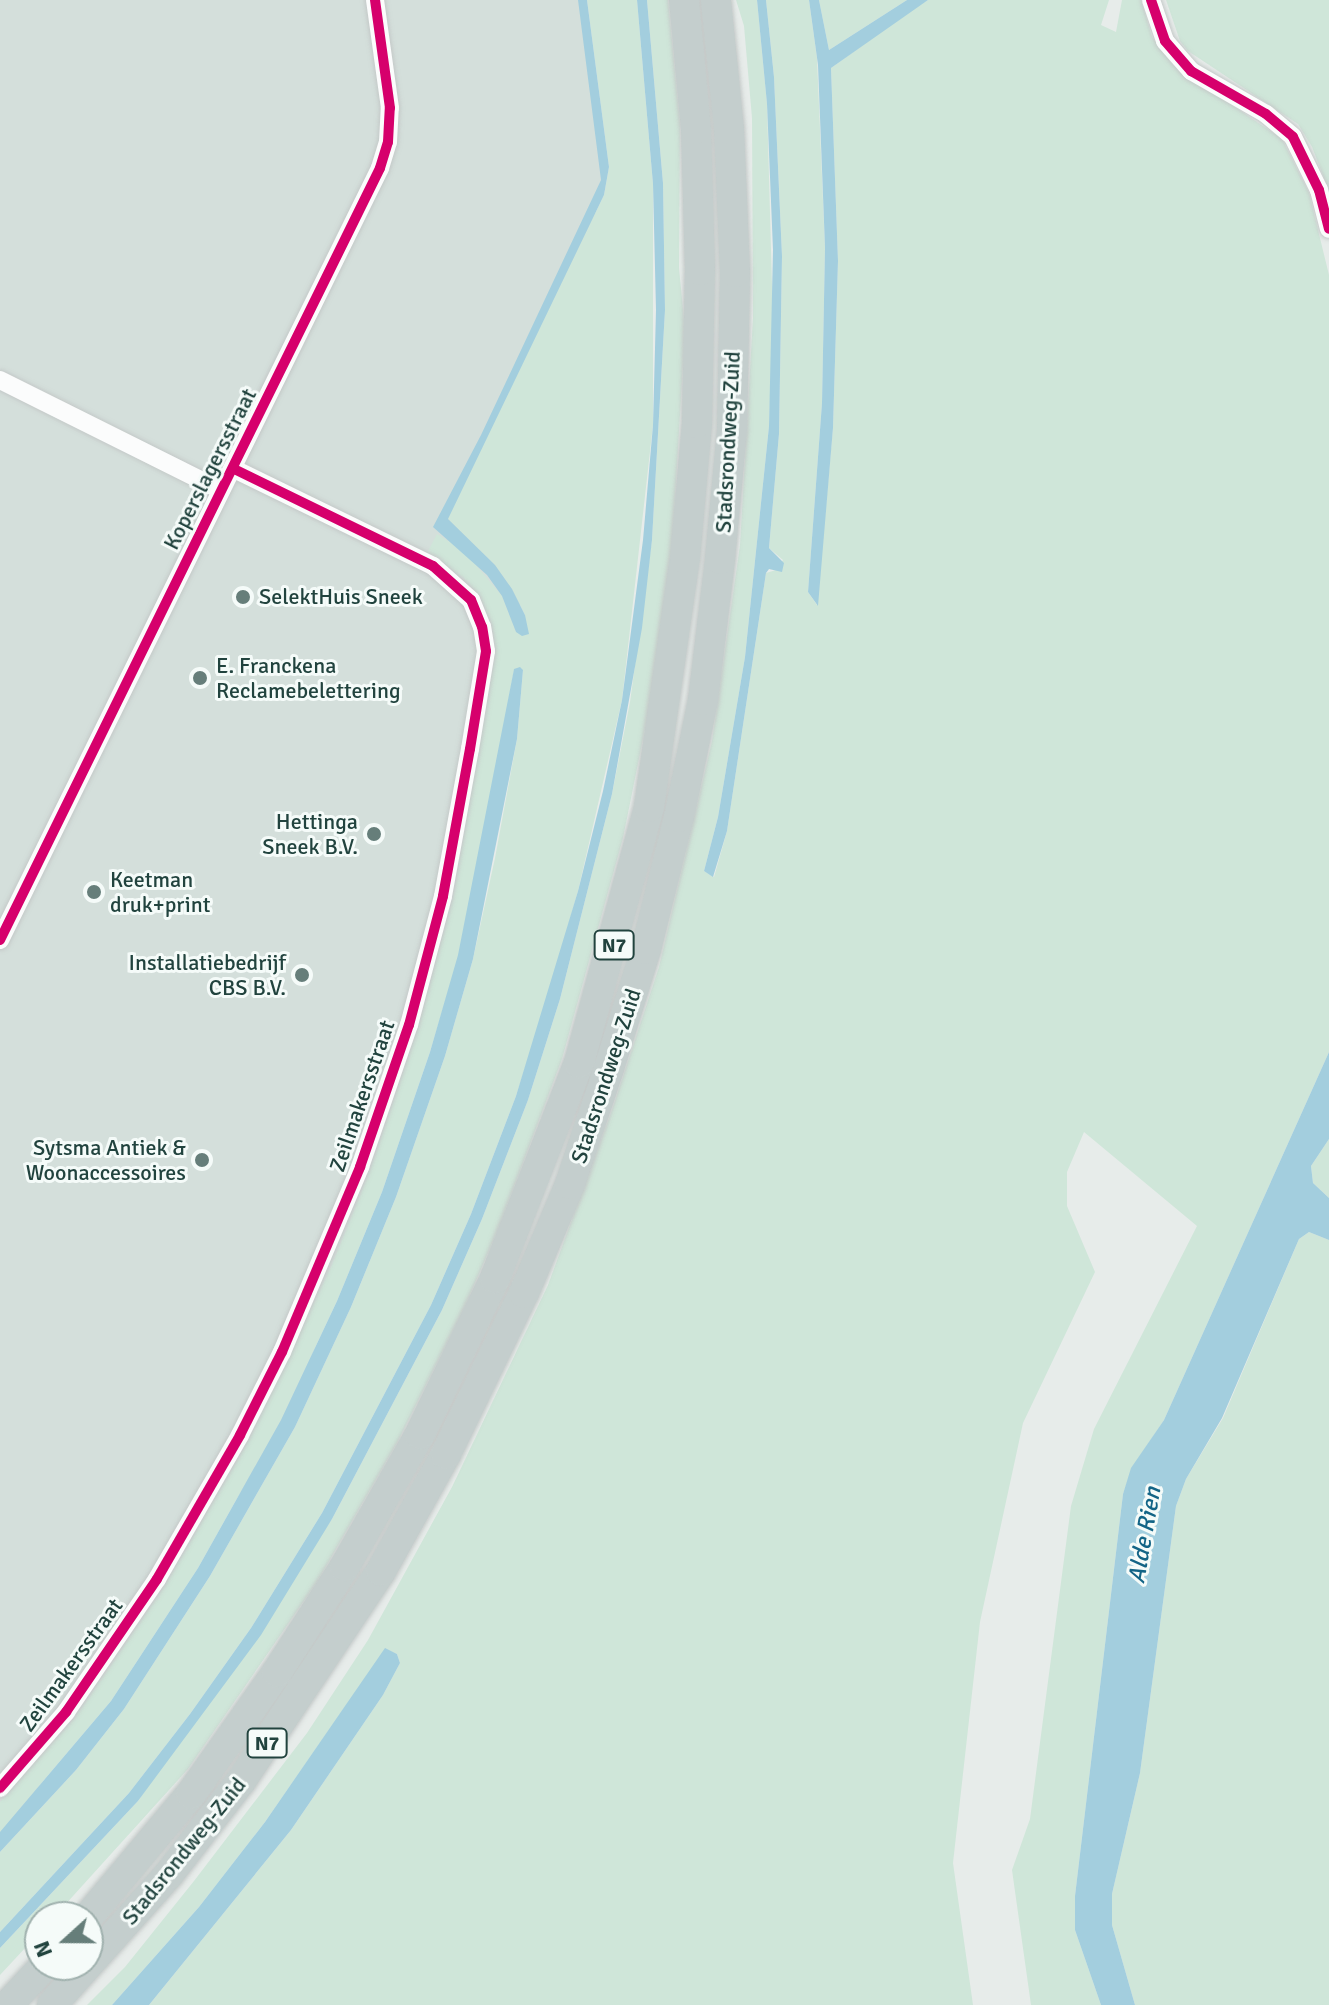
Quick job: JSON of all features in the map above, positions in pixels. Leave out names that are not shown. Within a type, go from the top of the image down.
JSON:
[{"type":"highway","name":"Stadsrondweg-Zuid","points":[[101,1901],[191,1794],[277,1672],[345,1566],[420,1434],[495,1278],[579,1063],[649,807],[685,558],[697,423],[700,270],[696,129],[684,0]]},
{"type":"highway","name":"Stadsrondweg-Zuid","points":[[52,2005],[169,1874],[241,1781],[381,1571],[446,1454],[524,1293],[570,1184],[609,1068],[646,949],[679,817],[703,700],[720,559],[732,429],[735,272],[729,129],[716,0]]},
{"type":"highway","points":[[8,2005],[30,1981]]},
{"type":"street","name":"Koperslagersstraat","points":[[0,940],[380,168],[388,142],[390,108],[375,0]]},
{"type":"street","points":[[1151,0],[1165,41],[1191,71],[1266,114],[1293,137],[1319,190],[1329,229]]},
{"type":"street","points":[[0,380],[221,490]]},
{"type":"street","name":"Zeilmakersstraat","points":[[0,1788],[66,1712],[157,1579],[240,1435],[282,1352],[360,1167],[409,1025],[443,896],[470,749],[486,651],[482,627],[471,600],[433,566],[234,469]]},
{"type":"shaded area","points":[[0,0],[582,0],[604,167],[518,614],[479,898],[286,1426],[0,1843]]},
{"type":"green space","points":[[587,0],[637,0],[653,184],[653,425],[622,700],[578,891],[516,1096],[471,1214],[431,1305],[322,1513],[251,1628],[190,1714],[129,1793],[29,1901],[24,1901],[24,1906],[0,1932],[0,1852],[76,1770],[124,1709],[210,1576],[295,1427],[351,1307],[396,1197],[445,1056],[473,959],[495,858],[517,739],[523,670],[514,670],[459,955],[382,1192],[337,1301],[281,1420],[198,1568],[111,1701],[0,1832],[0,1802],[75,1718],[166,1584],[249,1440],[331,1267],[370,1171],[418,1028],[453,899],[496,651],[492,624],[479,595],[463,577],[427,553],[437,534],[464,551],[502,596],[516,632],[525,615],[512,589],[495,565],[447,518],[604,195],[609,167]]},
{"type":"green space","points":[[647,0],[668,0],[680,123],[679,268],[685,330],[672,550],[653,689],[623,838],[562,1059],[497,1232],[462,1313],[397,1443],[317,1582],[188,1769],[68,1901],[44,1901],[138,1801],[332,1519],[442,1310],[482,1219],[528,1100],[560,999],[612,794],[630,702],[652,540],[665,310],[663,183]]},
{"type":"green space","points":[[736,0],[757,0],[767,104],[773,321],[769,426],[745,657],[718,817],[704,871],[714,877],[727,831],[766,573],[776,570],[783,560],[769,548],[779,434],[782,256],[774,77],[766,0],[809,0],[817,58],[825,248],[822,403],[808,592],[817,605],[833,428],[838,261],[831,68],[913,9],[928,0],[1109,0],[1101,25],[1116,32],[1122,0],[1141,0],[1152,37],[1173,65],[1282,139],[1309,193],[1329,275],[1329,1052],[1164,1420],[1132,1468],[1123,1494],[1075,1896],[1075,1930],[1101,2005],[1031,2005],[1012,1870],[1030,1819],[1071,1506],[1094,1429],[1197,1226],[1084,1132],[1067,1172],[1067,1206],[1095,1272],[1023,1423],[980,1622],[953,1863],[973,2005],[149,2005],[291,1830],[383,1695],[400,1663],[397,1654],[385,1649],[265,1822],[199,1907],[112,2005],[87,2005],[125,1967],[194,1881],[307,1733],[368,1640],[452,1487],[548,1285],[612,1110],[659,967],[712,741],[740,545],[753,318],[752,118],[744,26]]},
{"type":"green space","points":[[819,0],[907,0],[829,50]]},
{"type":"green space","points":[[1166,0],[1329,0],[1329,191],[1312,147],[1298,124],[1188,51],[1180,41]]},
{"type":"green space","points":[[1329,1139],[1329,1198],[1313,1183],[1311,1166]]},
{"type":"green space","points":[[1309,1232],[1329,1240],[1329,2005],[1135,2005],[1112,1925],[1112,1894],[1140,1773],[1176,1506],[1186,1479],[1223,1418],[1299,1239]]},
{"type":"green space","points":[[24,1922],[24,1949],[0,1975],[0,1948]]},
{"type":"water","points":[[578,0],[587,0],[609,167],[604,195],[448,519],[495,565],[512,589],[525,615],[529,634],[522,636],[516,632],[502,596],[487,575],[433,527],[481,435],[601,180]]},
{"type":"water","points":[[637,0],[647,0],[663,183],[665,310],[652,540],[642,628],[612,794],[560,999],[528,1100],[482,1219],[442,1310],[332,1519],[261,1635],[138,1801],[44,1901],[29,1901],[129,1793],[190,1714],[251,1628],[322,1513],[431,1305],[471,1214],[516,1096],[578,891],[622,700],[643,540],[653,425],[656,310],[653,184]]},
{"type":"water","points":[[757,0],[766,0],[774,77],[782,256],[779,434],[769,548],[784,563],[782,572],[769,569],[766,573],[727,831],[713,877],[704,871],[718,817],[745,657],[769,426],[773,250],[767,104]]},
{"type":"water","points":[[809,0],[819,0],[829,50],[907,0],[928,0],[831,68],[838,261],[833,428],[818,606],[808,592],[822,403],[825,248],[818,65]]},
{"type":"water","points":[[520,667],[523,670],[517,739],[473,959],[445,1056],[396,1197],[351,1307],[295,1427],[210,1576],[124,1709],[76,1770],[0,1852],[0,1832],[111,1701],[198,1568],[281,1420],[337,1301],[382,1192],[430,1052],[458,955],[514,669]]},
{"type":"water","name":"Alde Rien","points":[[1329,1052],[1329,1139],[1311,1166],[1313,1183],[1329,1198],[1329,1240],[1309,1232],[1299,1239],[1222,1418],[1186,1479],[1176,1506],[1140,1773],[1112,1894],[1112,1925],[1135,2005],[1101,2005],[1075,1930],[1075,1896],[1123,1494],[1131,1468],[1164,1420]]},
{"type":"water","points":[[385,1648],[397,1654],[400,1663],[383,1695],[291,1830],[149,2005],[112,2005],[199,1907],[265,1822]]},
{"type":"water","points":[[24,1906],[24,1922],[0,1948],[0,1932]]},
{"type":"cycle path","points":[[0,940],[380,168],[388,142],[390,108],[375,0]]},
{"type":"cycle path","points":[[1151,0],[1165,41],[1191,71],[1266,114],[1293,137],[1319,190],[1329,229]]},
{"type":"cycle path","points":[[0,1788],[66,1712],[157,1579],[240,1435],[282,1352],[360,1167],[409,1025],[443,896],[470,749],[486,651],[482,627],[471,600],[433,566],[234,469]]},
{"type":"place","name":"SelektHuis Sneek","points":[[243,597]]},
{"type":"place","name":"E. Franckena Reclamebelettering","points":[[200,678]]},
{"type":"place","name":"Hettinga Sneek B.V.","points":[[374,834]]},
{"type":"place","name":"Keetman druk+print","points":[[94,892]]},
{"type":"place","name":"Installatiebedrijf CBS B.V.","points":[[302,975]]},
{"type":"place","name":"Sytsma Antiek & Woonaccessoires","points":[[202,1160]]}]
